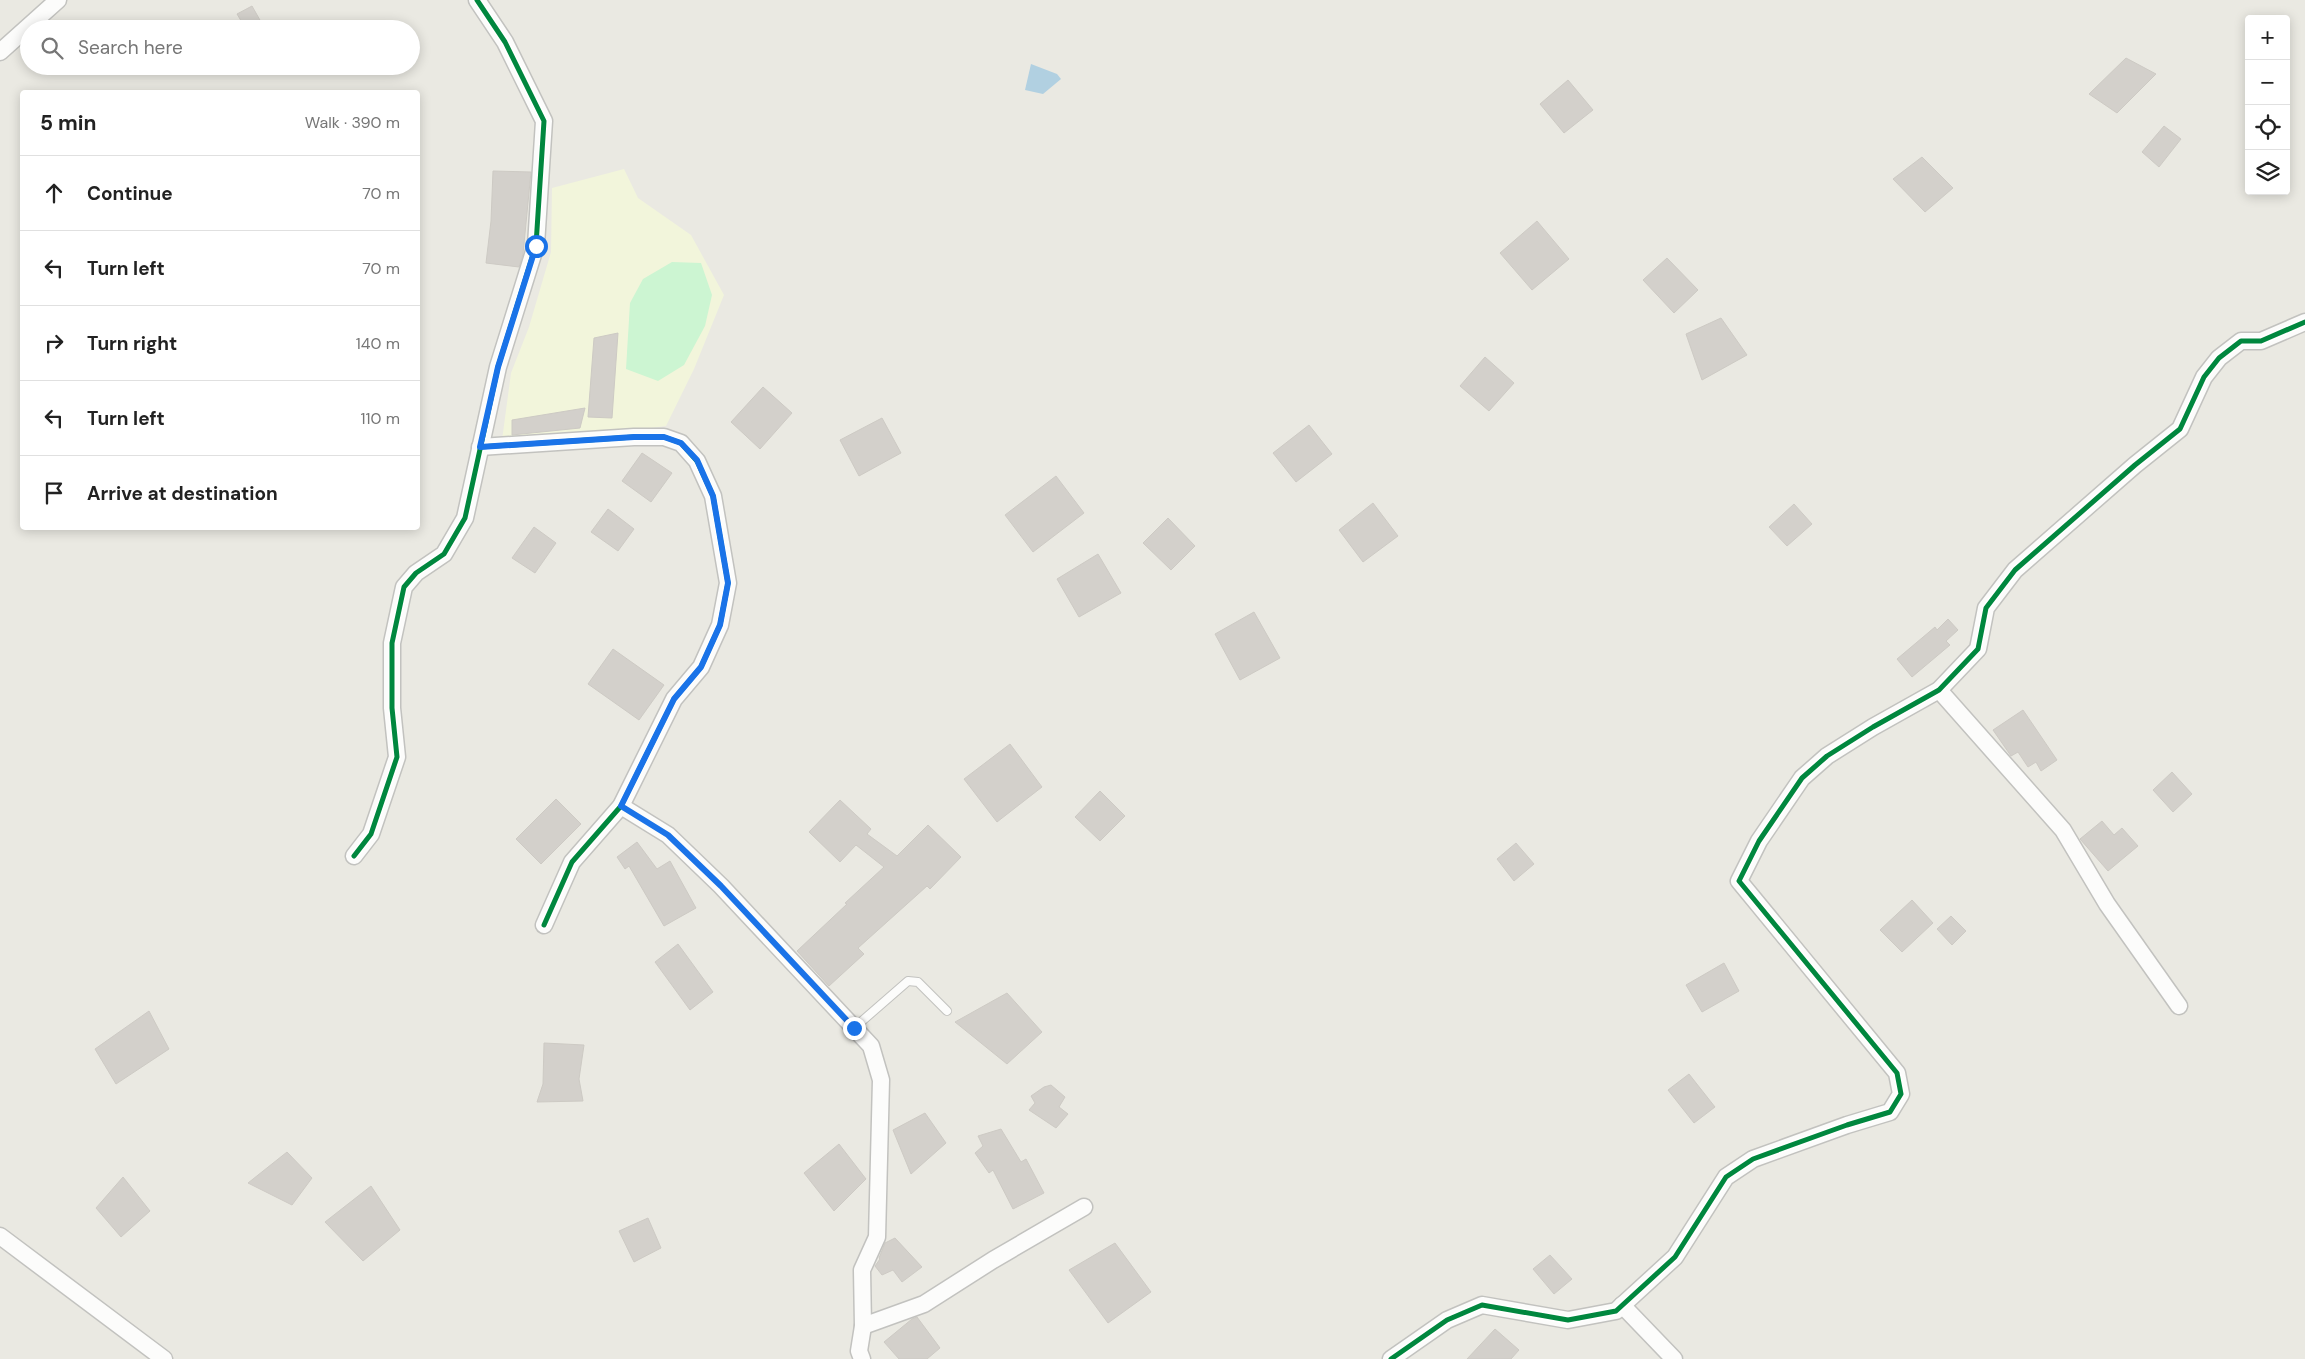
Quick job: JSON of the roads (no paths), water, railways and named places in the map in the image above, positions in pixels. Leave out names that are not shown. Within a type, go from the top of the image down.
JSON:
[{"type":"street","points":[[36,20],[58,0]]},
{"type":"street","points":[[354,856],[371,834],[397,757],[392,708],[392,643],[404,587],[416,573],[444,554],[465,518],[498,367],[536,246],[544,121],[505,42],[476,0]]},
{"type":"street","points":[[0,52],[20,34]]},
{"type":"street","points":[[1391,1359],[1447,1320],[1482,1305],[1568,1320],[1616,1311],[1675,1256],[1726,1177],[1753,1159],[1847,1125],[1890,1112],[1901,1094],[1897,1073],[1739,882],[1759,841],[1802,778],[1827,756],[1873,727],[1939,690],[1978,649],[1986,608],[2015,570],[2135,465],[2180,429],[2204,377],[2219,358],[2241,341],[2261,341],[2305,322]]},
{"type":"street","points":[[480,447],[634,437],[664,437],[681,443],[697,460],[713,496],[728,583],[720,625],[701,667],[674,699],[621,806],[572,862],[544,925]]},
{"type":"street","points":[[1939,690],[2063,830],[2108,904],[2179,1006]]},
{"type":"street","points":[[621,806],[668,835],[721,886],[871,1046],[881,1080],[876,1236],[862,1270],[863,1326],[859,1351],[862,1359]]},
{"type":"street","points":[[863,1326],[924,1304],[993,1260],[1084,1207]]},
{"type":"street","points":[[0,1236],[164,1359]]},
{"type":"street","points":[[1622,1305],[1674,1359]]},
{"type":"lane","points":[[854,1028],[908,981],[918,982],[947,1011]]},
{"type":"water","points":[[1031,64],[1057,74],[1061,79],[1043,94],[1025,90]]}]
